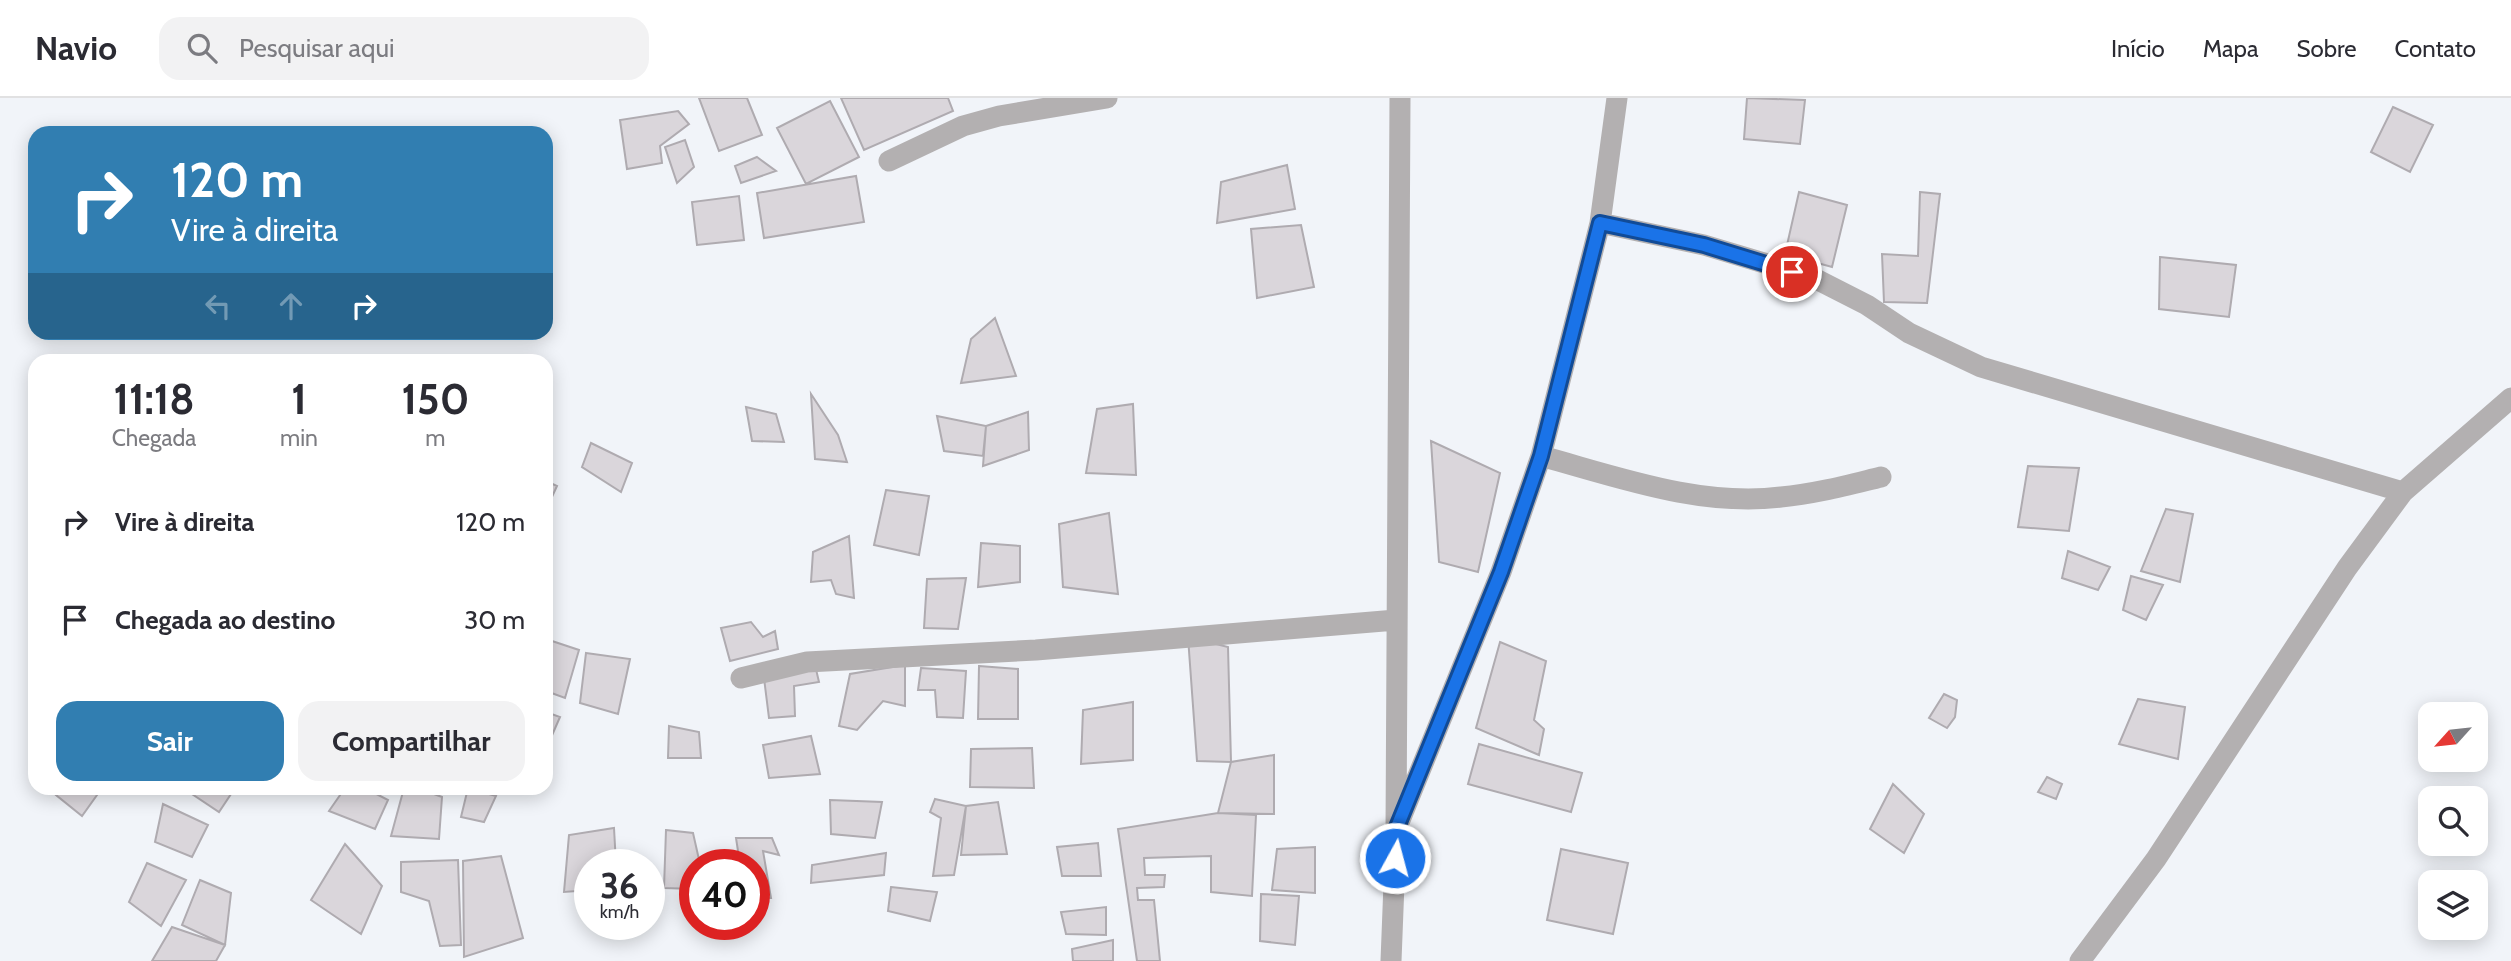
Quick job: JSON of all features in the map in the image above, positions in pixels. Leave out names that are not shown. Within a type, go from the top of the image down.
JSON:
[{"type":"street","points":[[888,161],[963,126],[999,116],[1107,98]]},
{"type":"street","points":[[1391,961],[1395,832],[1400,98]]},
{"type":"street","points":[[1395,832],[1501,572],[1541,456],[1600,223],[1617,98]]},
{"type":"street","points":[[1600,223],[1704,245],[1814,278],[1867,305],[1909,333],[1981,366],[2403,492]]},
{"type":"street","points":[[2080,961],[2156,859],[2347,568],[2403,492],[2511,398]]},
{"type":"street","points":[[1541,456],[1663,489],[1721,498],[1780,498],[1881,477]]},
{"type":"street","points":[[741,678],[807,662],[1035,650],[1396,621]]},
{"type":"building","points":[[699,98],[747,98],[762,135],[719,151]]},
{"type":"building","points":[[841,98],[948,98],[953,111],[864,150]]},
{"type":"building","points":[[1747,98],[1805,100],[1800,144],[1744,139]]},
{"type":"building","points":[[830,101],[859,157],[806,184],[777,128]]},
{"type":"building","points":[[2393,107],[2433,125],[2410,172],[2371,152]]},
{"type":"building","points":[[678,111],[689,124],[660,146],[662,163],[627,169],[620,120]]},
{"type":"building","points":[[685,140],[694,167],[677,183],[665,147]]},
{"type":"building","points":[[757,157],[776,171],[741,183],[735,166]]},
{"type":"building","points":[[1287,165],[1295,209],[1217,223],[1221,182]]},
{"type":"building","points":[[856,176],[864,222],[764,238],[757,193]]},
{"type":"building","points":[[1799,192],[1847,205],[1832,267],[1785,254]]},
{"type":"building","points":[[1920,192],[1940,194],[1927,303],[1884,302],[1882,254],[1918,256]]},
{"type":"building","points":[[739,196],[744,240],[697,245],[692,202]]},
{"type":"building","points":[[1301,225],[1314,287],[1257,298],[1251,229]]},
{"type":"building","points":[[2160,257],[2236,265],[2229,317],[2159,309]]},
{"type":"building","points":[[995,318],[1016,376],[961,383],[971,339]]},
{"type":"building","points":[[811,394],[838,435],[847,462],[815,459]]},
{"type":"building","points":[[1133,404],[1136,475],[1086,473],[1097,409]]},
{"type":"building","points":[[746,407],[776,414],[784,442],[752,441]]},
{"type":"building","points":[[1028,412],[1029,450],[983,466],[986,426]]},
{"type":"building","points":[[937,416],[986,426],[983,456],[944,451]]},
{"type":"building","points":[[1431,441],[1500,473],[1478,572],[1439,562]]},
{"type":"building","points":[[591,443],[632,463],[621,492],[582,467]]},
{"type":"building","points":[[2028,466],[2079,468],[2069,531],[2018,527]]},
{"type":"building","points":[[886,490],[929,496],[919,555],[874,545]]},
{"type":"building","points":[[2166,509],[2193,514],[2180,582],[2141,571]]},
{"type":"building","points":[[1109,513],[1118,594],[1063,587],[1059,524]]},
{"type":"building","points":[[849,536],[854,598],[836,594],[831,580],[811,582],[813,552]]},
{"type":"building","points":[[981,543],[1020,546],[1020,582],[978,587]]},
{"type":"building","points":[[2068,551],[2110,567],[2098,590],[2062,578]]},
{"type":"building","points":[[2131,576],[2163,585],[2146,620],[2123,610]]},
{"type":"building","points":[[966,578],[958,629],[924,628],[927,579]]},
{"type":"building","points":[[751,622],[763,637],[775,631],[778,649],[730,661],[721,628]]},
{"type":"building","points":[[1188,637],[1228,647],[1231,762],[1197,761]]},
{"type":"building","points":[[553,641],[579,650],[565,698],[553,694]]},
{"type":"building","points":[[1500,642],[1546,661],[1534,720],[1544,729],[1539,755],[1476,728]]},
{"type":"building","points":[[586,653],[630,659],[618,714],[580,703]]},
{"type":"building","points":[[815,665],[819,682],[794,686],[795,716],[769,718],[764,678]]},
{"type":"building","points":[[905,665],[905,706],[883,701],[857,730],[839,726],[850,674]]},
{"type":"building","points":[[979,666],[1018,669],[1018,719],[978,719]]},
{"type":"building","points":[[921,668],[966,671],[963,718],[937,717],[935,690],[918,690]]},
{"type":"building","points":[[1944,694],[1957,700],[1955,717],[1947,728],[1929,718]]},
{"type":"building","points":[[2138,699],[2185,707],[2178,759],[2119,744]]},
{"type":"building","points":[[1133,702],[1133,760],[1081,764],[1083,710]]},
{"type":"building","points":[[553,714],[560,717],[553,733]]},
{"type":"building","points":[[669,726],[699,732],[701,758],[668,758]]},
{"type":"building","points":[[811,736],[820,774],[769,778],[763,745]]},
{"type":"building","points":[[1479,744],[1582,773],[1571,812],[1468,784]]},
{"type":"building","points":[[1032,748],[1034,788],[970,787],[971,749]]},
{"type":"building","points":[[1274,755],[1274,814],[1218,813],[1231,762]]},
{"type":"building","points":[[2047,777],[2062,784],[2056,799],[2038,792]]},
{"type":"building","points":[[1893,784],[1924,814],[1904,853],[1870,829]]},
{"type":"building","points":[[56,795],[97,795],[82,816]]},
{"type":"building","points":[[194,795],[230,795],[219,812]]},
{"type":"building","points":[[340,795],[378,795],[388,800],[375,829],[329,811]]},
{"type":"building","points":[[402,795],[442,797],[439,839],[391,836]]},
{"type":"building","points":[[466,795],[496,796],[484,822],[461,817]]},
{"type":"building","points":[[935,799],[966,806],[954,875],[933,876],[941,818],[930,812]]},
{"type":"building","points":[[830,800],[882,802],[875,838],[831,834]]},
{"type":"building","points":[[998,802],[1007,854],[961,855],[966,806]]},
{"type":"building","points":[[163,804],[208,825],[192,857],[155,842]]},
{"type":"building","points":[[1218,813],[1256,815],[1252,896],[1211,892],[1211,856],[1144,858],[1145,875],[1165,875],[1164,887],[1137,888],[1138,900],[1154,900],[1160,961],[1137,961],[1118,829]]},
{"type":"building","points":[[614,828],[615,849],[574,849],[574,891],[564,892],[569,835]]},
{"type":"building","points":[[666,830],[693,833],[697,849],[679,849],[679,888],[665,888]]},
{"type":"building","points":[[736,838],[772,838],[779,855],[770,853],[770,849],[738,849]]},
{"type":"building","points":[[1098,843],[1101,876],[1062,876],[1057,847]]},
{"type":"building","points":[[345,844],[382,886],[361,934],[311,900]]},
{"type":"building","points":[[1315,847],[1315,893],[1272,890],[1277,849]]},
{"type":"building","points":[[1561,849],[1628,863],[1613,934],[1547,920]]},
{"type":"building","points":[[886,853],[884,875],[811,883],[812,865]]},
{"type":"building","points":[[501,856],[523,938],[464,957],[463,861]]},
{"type":"building","points":[[458,860],[461,945],[440,946],[429,901],[401,892],[401,862]]},
{"type":"building","points":[[147,863],[186,880],[161,926],[129,902]]},
{"type":"building","points":[[200,880],[231,893],[225,945],[182,925]]},
{"type":"building","points":[[891,887],[937,892],[930,921],[888,911]]},
{"type":"building","points":[[1261,894],[1299,896],[1295,945],[1260,941]]},
{"type":"building","points":[[1106,907],[1106,935],[1066,934],[1061,912]]},
{"type":"building","points":[[172,927],[225,945],[216,961],[152,961]]},
{"type":"building","points":[[1113,940],[1113,961],[1073,961],[1072,949]]},
{"type":"route","points":[[1395,858],[1395,832],[1501,572],[1541,456],[1600,223],[1704,245],[1792,272]]}]
